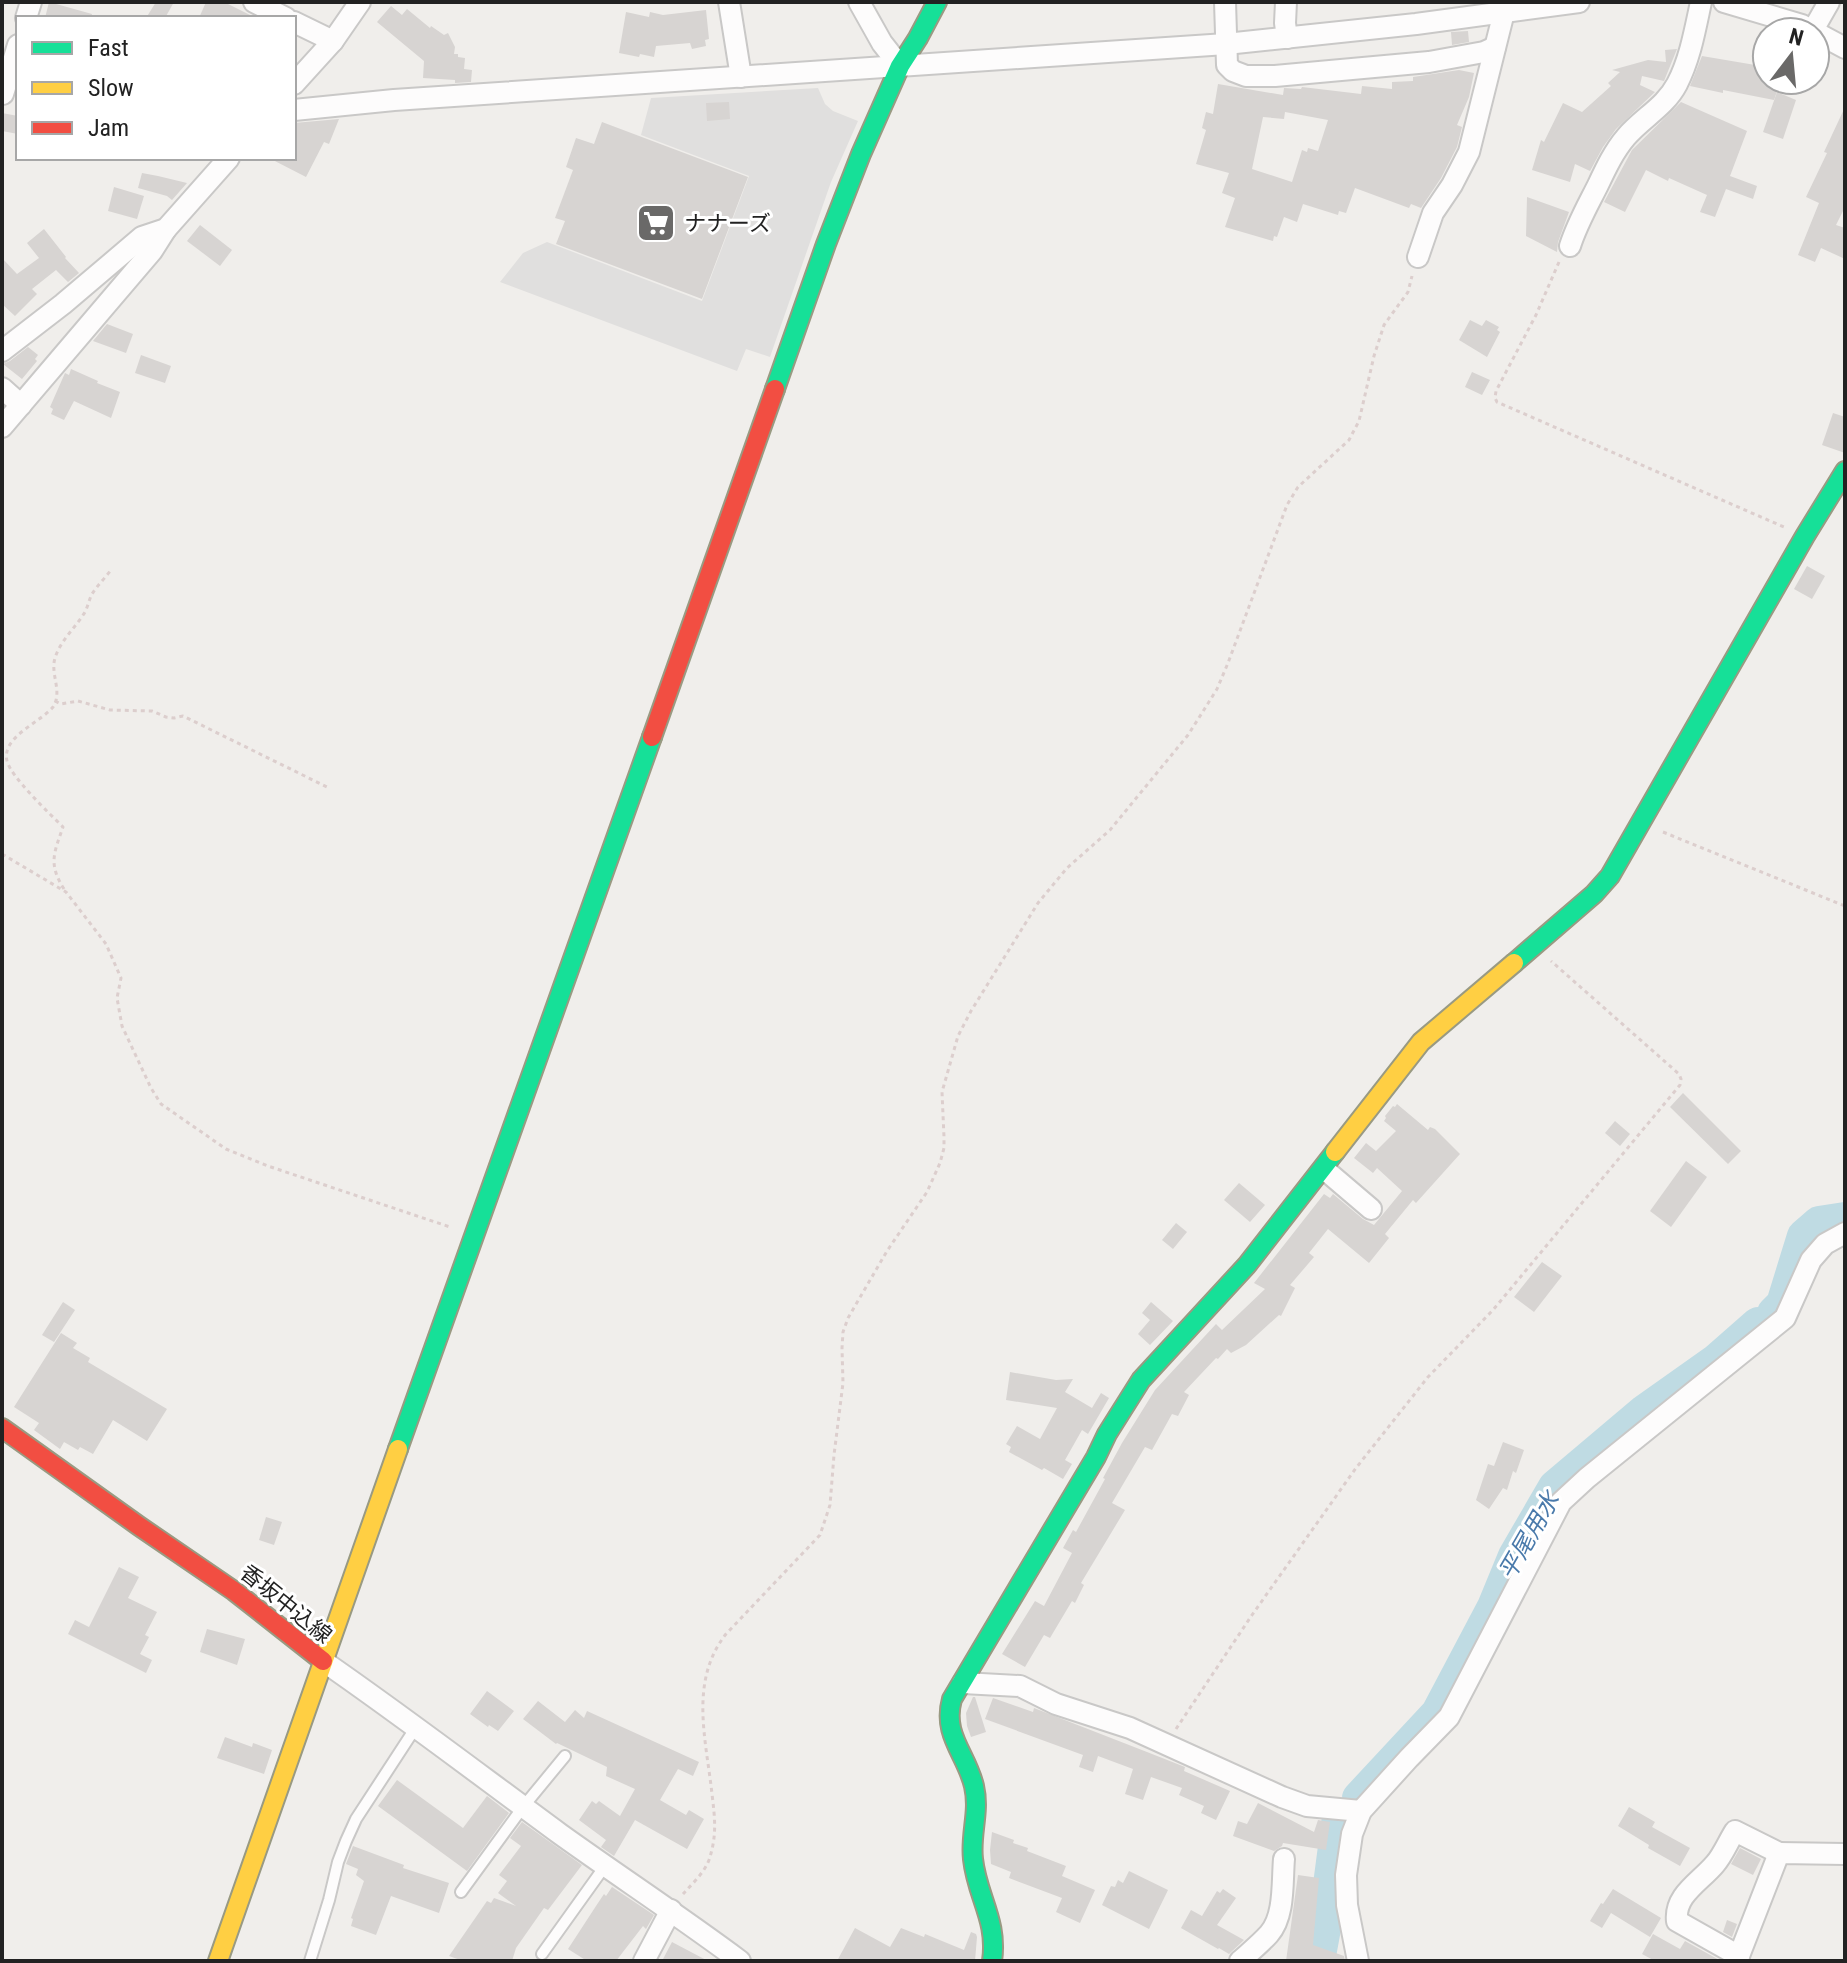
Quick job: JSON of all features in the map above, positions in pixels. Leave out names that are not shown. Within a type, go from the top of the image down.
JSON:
[{"type":"street","points":[[296,82],[333,41],[360,2]]},
{"type":"street","points":[[729,2],[741,77]]},
{"type":"street","points":[[859,2],[882,43],[900,66]]},
{"type":"street","points":[[740,1961],[323,1661],[826,244],[900,66],[937,2]]},
{"type":"street","points":[[1225,2],[1227,65],[1246,76],[1429,62],[1484,52],[1495,47]]},
{"type":"street","points":[[1286,2],[1287,38]]},
{"type":"street","points":[[296,110],[394,100],[1226,44],[1416,24],[1579,2]]},
{"type":"street","points":[[1570,246],[1576,225],[1622,141],[1661,105],[1676,85],[1692,43],[1701,2]]},
{"type":"street","points":[[1724,2],[1771,16]]},
{"type":"street","points":[[263,4],[283,16]]},
{"type":"street","points":[[1418,257],[1433,213],[1469,152],[1504,12]]},
{"type":"street","points":[[296,23],[333,41]]},
{"type":"street","points":[[2,94],[16,51]]},
{"type":"street","points":[[2,427],[227,160]]},
{"type":"street","points":[[2,351],[142,237],[166,229]]},
{"type":"street","points":[[2,388],[21,405]]},
{"type":"street","points":[[992,1961],[994,1927],[974,1866],[972,1845],[976,1801],[972,1777],[947,1722],[952,1699],[1141,1380],[1247,1265],[1421,1042],[1594,894],[1610,876],[1845,472]]},
{"type":"street","points":[[1324,1169],[1371,1209]]},
{"type":"street","points":[[1358,1961],[1347,1905],[1346,1875],[1352,1834],[1361,1811],[1449,1717],[1561,1502],[1785,1318],[1811,1260],[1825,1244],[1845,1233]]},
{"type":"street","name":"香坂中込線","points":[[2,1428],[234,1591],[323,1661],[218,1961]]},
{"type":"street","points":[[963,1683],[1020,1686],[1056,1704],[1130,1728],[1282,1797],[1307,1806],[1361,1811]]},
{"type":"street","points":[[1779,1853],[1738,1958],[1677,1921],[1676,1912],[1681,1900],[1715,1863],[1735,1831],[1779,1853],[1845,1854]]},
{"type":"street","points":[[1240,1961],[1271,1932],[1275,1924],[1280,1909],[1284,1859]]},
{"type":"street","points":[[644,1961],[671,1910]]},
{"type":"lane","points":[[310,1961],[346,1841],[356,1819],[416,1727]]},
{"type":"lane","points":[[461,1892],[565,1756]]},
{"type":"lane","points":[[542,1954],[605,1866]]},
{"type":"path","points":[[1570,246],[1563,254],[1536,315],[1496,391],[1497,402],[1805,536]]},
{"type":"path","points":[[671,1910],[707,1864],[716,1829],[702,1707],[709,1661],[726,1634],[820,1535],[830,1505],[843,1383],[843,1332],[887,1251],[927,1192],[940,1163],[944,1148],[942,1092],[958,1036],[1038,903],[1067,868],[1110,830],[1188,735],[1217,689],[1287,505],[1298,487],[1349,440],[1359,421],[1384,325],[1408,292],[1418,257]]},
{"type":"path","points":[[111,570],[92,594],[86,610],[57,651],[53,663],[57,695],[53,707],[9,746],[6,755],[7,764],[63,827],[53,856],[54,873],[106,944],[121,978],[117,998],[122,1026],[151,1088],[161,1104],[226,1149],[473,1235]]},
{"type":"path","points":[[55,701],[61,704],[78,701],[110,710],[152,711],[174,718],[183,716],[329,788]]},
{"type":"path","points":[[1641,823],[1845,906]]},
{"type":"path","points":[[2,854],[66,892]]},
{"type":"path","points":[[1165,1745],[1356,1468],[1428,1377],[1493,1310],[1680,1085],[1679,1074],[1534,946]]},
{"type":"shaded area","points":[[818,88],[825,104],[833,111],[858,121],[831,182],[770,357],[746,349],[737,371],[500,282],[523,253],[547,242],[702,301],[749,176],[641,135],[651,98]]},
{"type":"building","points":[[49,2],[92,14],[92,16],[46,16]]},
{"type":"building","points":[[156,2],[174,2],[166,16],[147,16]]},
{"type":"building","points":[[206,2],[224,2],[252,16],[200,16]]},
{"type":"building","points":[[391,6],[402,15],[407,9],[430,28],[444,35],[448,33],[455,47],[454,54],[465,58],[464,69],[472,70],[471,82],[423,78],[424,61],[377,22]]},
{"type":"building","points":[[706,10],[709,39],[705,40],[706,46],[692,49],[690,43],[656,46],[654,57],[619,53],[626,12],[649,17],[650,12],[663,15]]},
{"type":"building","points":[[1468,31],[1469,42],[1452,45],[1451,32]]},
{"type":"building","points":[[1677,49],[1664,81],[1642,76],[1640,85],[1655,92],[1616,129],[1590,171],[1575,164],[1570,182],[1532,170],[1541,140],[1544,142],[1563,103],[1582,112],[1611,86],[1608,83],[1620,72],[1612,70],[1648,60],[1666,62],[1665,50]]},
{"type":"building","points":[[1702,56],[1751,64],[1751,95],[1690,86]]},
{"type":"building","points":[[1459,70],[1474,73],[1469,97],[1457,125],[1462,127],[1457,147],[1421,208],[1411,204],[1409,208],[1355,188],[1346,213],[1339,211],[1338,215],[1303,204],[1297,222],[1284,217],[1273,241],[1225,227],[1235,198],[1222,193],[1229,173],[1196,164],[1206,130],[1202,128],[1206,112],[1213,114],[1218,84],[1283,95],[1284,88],[1302,87],[1361,94],[1362,86],[1392,89],[1392,82],[1413,81],[1413,77]],"holes":[[[1285,112],[1328,120],[1318,151],[1302,150],[1292,182],[1252,169],[1263,117],[1284,119]]]},
{"type":"building","points":[[1754,96],[1775,96],[1774,100]]},
{"type":"building","points":[[1776,96],[1796,100],[1783,139],[1763,132]]},
{"type":"building","points":[[729,102],[730,119],[707,121],[706,103]]},
{"type":"building","points":[[1681,102],[1747,131],[1730,176],[1757,186],[1753,199],[1726,189],[1715,217],[1700,212],[1707,195],[1646,170],[1625,212],[1604,202],[1632,150]]},
{"type":"building","points":[[1845,107],[1845,207],[1836,225],[1845,228],[1845,259],[1821,248],[1815,262],[1798,255],[1819,203],[1806,197]]},
{"type":"building","points":[[2,113],[16,116],[16,134],[2,131]]},
{"type":"building","points":[[339,119],[329,144],[324,142],[306,177],[273,160],[296,160],[296,123]]},
{"type":"building","points":[[602,122],[748,177],[702,299],[556,244],[565,221],[555,218],[573,170],[566,167],[576,138],[594,144]]},
{"type":"building","points":[[142,173],[187,183],[172,200],[138,188]]},
{"type":"building","points":[[114,187],[144,196],[137,219],[108,211]]},
{"type":"building","points":[[1527,197],[1569,212],[1557,252],[1526,236]]},
{"type":"building","points":[[200,225],[232,250],[220,266],[187,241]]},
{"type":"building","points":[[44,229],[79,273],[68,282],[56,270],[32,289],[37,294],[15,316],[2,304],[2,258],[17,274],[39,258],[27,243]]},
{"type":"building","points":[[1470,320],[1482,326],[1486,320],[1499,327],[1497,330],[1500,332],[1487,357],[1459,340]]},
{"type":"building","points":[[107,324],[133,334],[126,353],[93,341]]},
{"type":"building","points":[[28,347],[38,355],[37,361],[22,379],[3,364]]},
{"type":"building","points":[[141,355],[171,366],[165,383],[135,373]]},
{"type":"building","points":[[71,369],[120,392],[111,418],[74,401],[64,420],[51,414],[53,409],[50,407],[65,373],[69,375]]},
{"type":"building","points":[[1472,372],[1490,380],[1482,395],[1465,387]]},
{"type":"building","points":[[1833,413],[1845,417],[1845,453],[1822,445]]},
{"type":"building","points":[[1807,566],[1825,576],[1812,599],[1794,589]]},
{"type":"building","points":[[1683,1093],[1741,1151],[1728,1164],[1670,1107]]},
{"type":"building","points":[[1397,1104],[1428,1130],[1430,1127],[1435,1129],[1460,1154],[1416,1203],[1413,1200],[1385,1234],[1389,1238],[1369,1263],[1328,1229],[1309,1253],[1314,1257],[1290,1285],[1295,1288],[1281,1316],[1246,1345],[1231,1353],[1227,1349],[1216,1358],[1184,1392],[1189,1395],[1178,1416],[1172,1414],[1152,1450],[1145,1447],[1112,1503],[1125,1510],[1081,1583],[1084,1585],[1075,1603],[1072,1601],[1050,1638],[1044,1635],[1025,1667],[1002,1654],[1035,1601],[1044,1606],[1072,1553],[1063,1548],[1073,1530],[1076,1532],[1122,1443],[1155,1390],[1216,1324],[1222,1330],[1265,1289],[1254,1283],[1324,1194],[1330,1198],[1333,1194],[1374,1225],[1402,1191],[1377,1168],[1373,1173],[1354,1158],[1366,1143],[1376,1151],[1396,1131],[1384,1121]]},
{"type":"building","points":[[1615,1121],[1630,1134],[1620,1146],[1605,1133]]},
{"type":"building","points":[[1686,1161],[1707,1177],[1671,1227],[1650,1211]]},
{"type":"building","points":[[1239,1183],[1265,1205],[1250,1222],[1224,1200]]},
{"type":"building","points":[[1176,1223],[1187,1232],[1173,1249],[1162,1240]]},
{"type":"building","points":[[1542,1262],[1562,1276],[1534,1312],[1514,1297]]},
{"type":"building","points":[[63,1302],[75,1310],[54,1342],[42,1335]]},
{"type":"building","points":[[1151,1302],[1173,1321],[1150,1345],[1138,1334],[1150,1320],[1142,1313]]},
{"type":"building","points":[[61,1333],[77,1343],[73,1348],[90,1358],[88,1362],[167,1409],[147,1441],[113,1420],[93,1454],[64,1442],[60,1449],[34,1430],[39,1423],[14,1407]]},
{"type":"building","points":[[1010,1372],[1056,1380],[1073,1379],[1065,1392],[1092,1408],[1101,1393],[1109,1398],[1088,1434],[1082,1430],[1065,1460],[1072,1464],[1063,1479],[1009,1452],[1011,1447],[1006,1444],[1017,1426],[1040,1439],[1057,1408],[1006,1400]]},
{"type":"building","points":[[1503,1442],[1524,1450],[1507,1490],[1503,1488],[1489,1509],[1476,1500],[1488,1464],[1494,1466]]},
{"type":"building","points":[[266,1517],[282,1522],[274,1545],[259,1540]]},
{"type":"building","points":[[119,1567],[139,1577],[128,1598],[157,1612],[145,1635],[149,1637],[140,1654],[152,1660],[146,1673],[68,1634],[75,1620],[89,1627]]},
{"type":"building","points":[[207,1629],[245,1639],[237,1665],[200,1652]]},
{"type":"building","points":[[487,1691],[514,1711],[498,1731],[470,1714]]},
{"type":"building","points":[[973,1697],[986,1732],[971,1737],[966,1713]]},
{"type":"building","points":[[993,1698],[1033,1712],[1034,1708],[1147,1752],[1185,1767],[1184,1771],[1230,1791],[1216,1820],[1201,1813],[1204,1806],[1179,1795],[1182,1788],[1151,1777],[1143,1800],[1125,1794],[1133,1769],[1098,1756],[1093,1772],[1079,1767],[1083,1755],[985,1719]]},
{"type":"building","points":[[538,1701],[565,1722],[575,1710],[584,1718],[587,1711],[699,1762],[693,1776],[678,1769],[660,1800],[686,1815],[689,1810],[704,1819],[687,1849],[635,1820],[614,1856],[601,1847],[606,1840],[579,1820],[592,1801],[596,1804],[599,1801],[620,1816],[635,1789],[606,1776],[607,1767],[556,1744],[523,1719]]},
{"type":"building","points":[[225,1737],[252,1747],[253,1743],[272,1750],[264,1774],[217,1758]]},
{"type":"building","points":[[397,1780],[463,1828],[487,1796],[509,1813],[467,1871],[378,1806]]},
{"type":"building","points":[[1258,1803],[1314,1832],[1318,1820],[1330,1822],[1326,1850],[1283,1843],[1274,1851],[1233,1836],[1238,1821],[1247,1824]]},
{"type":"building","points":[[1629,1807],[1655,1822],[1652,1827],[1690,1848],[1680,1866],[1618,1826]]},
{"type":"building","points":[[522,1822],[582,1865],[548,1910],[544,1908],[516,1948],[512,1961],[463,1961],[449,1956],[487,1901],[491,1903],[494,1898],[516,1906],[498,1893],[507,1881],[499,1875],[521,1846],[510,1838]]},
{"type":"building","points":[[992,1832],[1014,1840],[1013,1843],[1028,1848],[1027,1851],[1066,1866],[1062,1876],[1095,1890],[1080,1923],[1056,1912],[1062,1898],[1009,1878],[1011,1872],[991,1864]]},
{"type":"building","points":[[353,1846],[404,1865],[403,1868],[449,1883],[439,1913],[391,1896],[376,1935],[351,1926],[364,1881],[356,1875],[358,1869],[346,1864]]},
{"type":"building","points":[[1740,1848],[1761,1859],[1753,1875],[1731,1864]]},
{"type":"building","points":[[1129,1871],[1168,1890],[1149,1929],[1102,1905],[1111,1886],[1115,1887],[1118,1880],[1123,1883]]},
{"type":"building","points":[[1298,1875],[1319,1878],[1313,1945],[1344,1956],[1345,1961],[1286,1961]]},
{"type":"building","points":[[612,1887],[654,1915],[646,1929],[643,1926],[616,1961],[587,1961],[568,1949],[604,1894],[606,1896]]},
{"type":"building","points":[[1223,1889],[1236,1898],[1217,1925],[1244,1940],[1229,1954],[1181,1928],[1191,1910],[1202,1916],[1217,1891],[1220,1893]]},
{"type":"building","points":[[1613,1889],[1661,1918],[1650,1937],[1611,1913],[1602,1928],[1590,1921]]},
{"type":"building","points":[[1727,1920],[1737,1924],[1732,1937],[1723,1932]]},
{"type":"building","points":[[855,1928],[890,1947],[901,1928],[964,1950],[971,1932],[977,1937],[975,1961],[837,1961]]},
{"type":"building","points":[[1653,1934],[1680,1949],[1685,1941],[1721,1961],[1655,1961],[1642,1954]]},
{"type":"building","points":[[672,1942],[708,1961],[662,1961]]},
{"type":"waterway","name":"平尾用水","points":[[1774,1313],[1783,1304],[1804,1236],[1819,1223],[1845,1219]]},
{"type":"waterway","name":"平尾用水","points":[[1359,1798],[1438,1713],[1494,1607],[1515,1556],[1555,1487],[1645,1411],[1717,1360],[1758,1324]]},
{"type":"waterway","name":"平尾用水","points":[[1318,1961],[1338,1824]]},
{"type":"traffic: fast","points":[[775,389],[861,154],[900,66],[937,2]]},
{"type":"traffic: fast","points":[[1514,963],[1594,894],[1610,876],[1845,471]]},
{"type":"traffic: fast","points":[[398,1449],[652,737]]},
{"type":"traffic: fast","points":[[992,1961],[990,1921],[973,1859],[976,1796],[952,1734],[952,1699],[1141,1380],[1247,1265],[1335,1152]]},
{"type":"traffic: slow","points":[[1335,1152],[1421,1042],[1514,963]]},
{"type":"traffic: slow","points":[[218,1961],[398,1449]]},
{"type":"traffic: jam","points":[[652,737],[775,389]]},
{"type":"traffic: jam","points":[[2,1428],[234,1591],[323,1661]]},
{"type":"place","name":"ナナーズ","points":[[656,223]]}]
